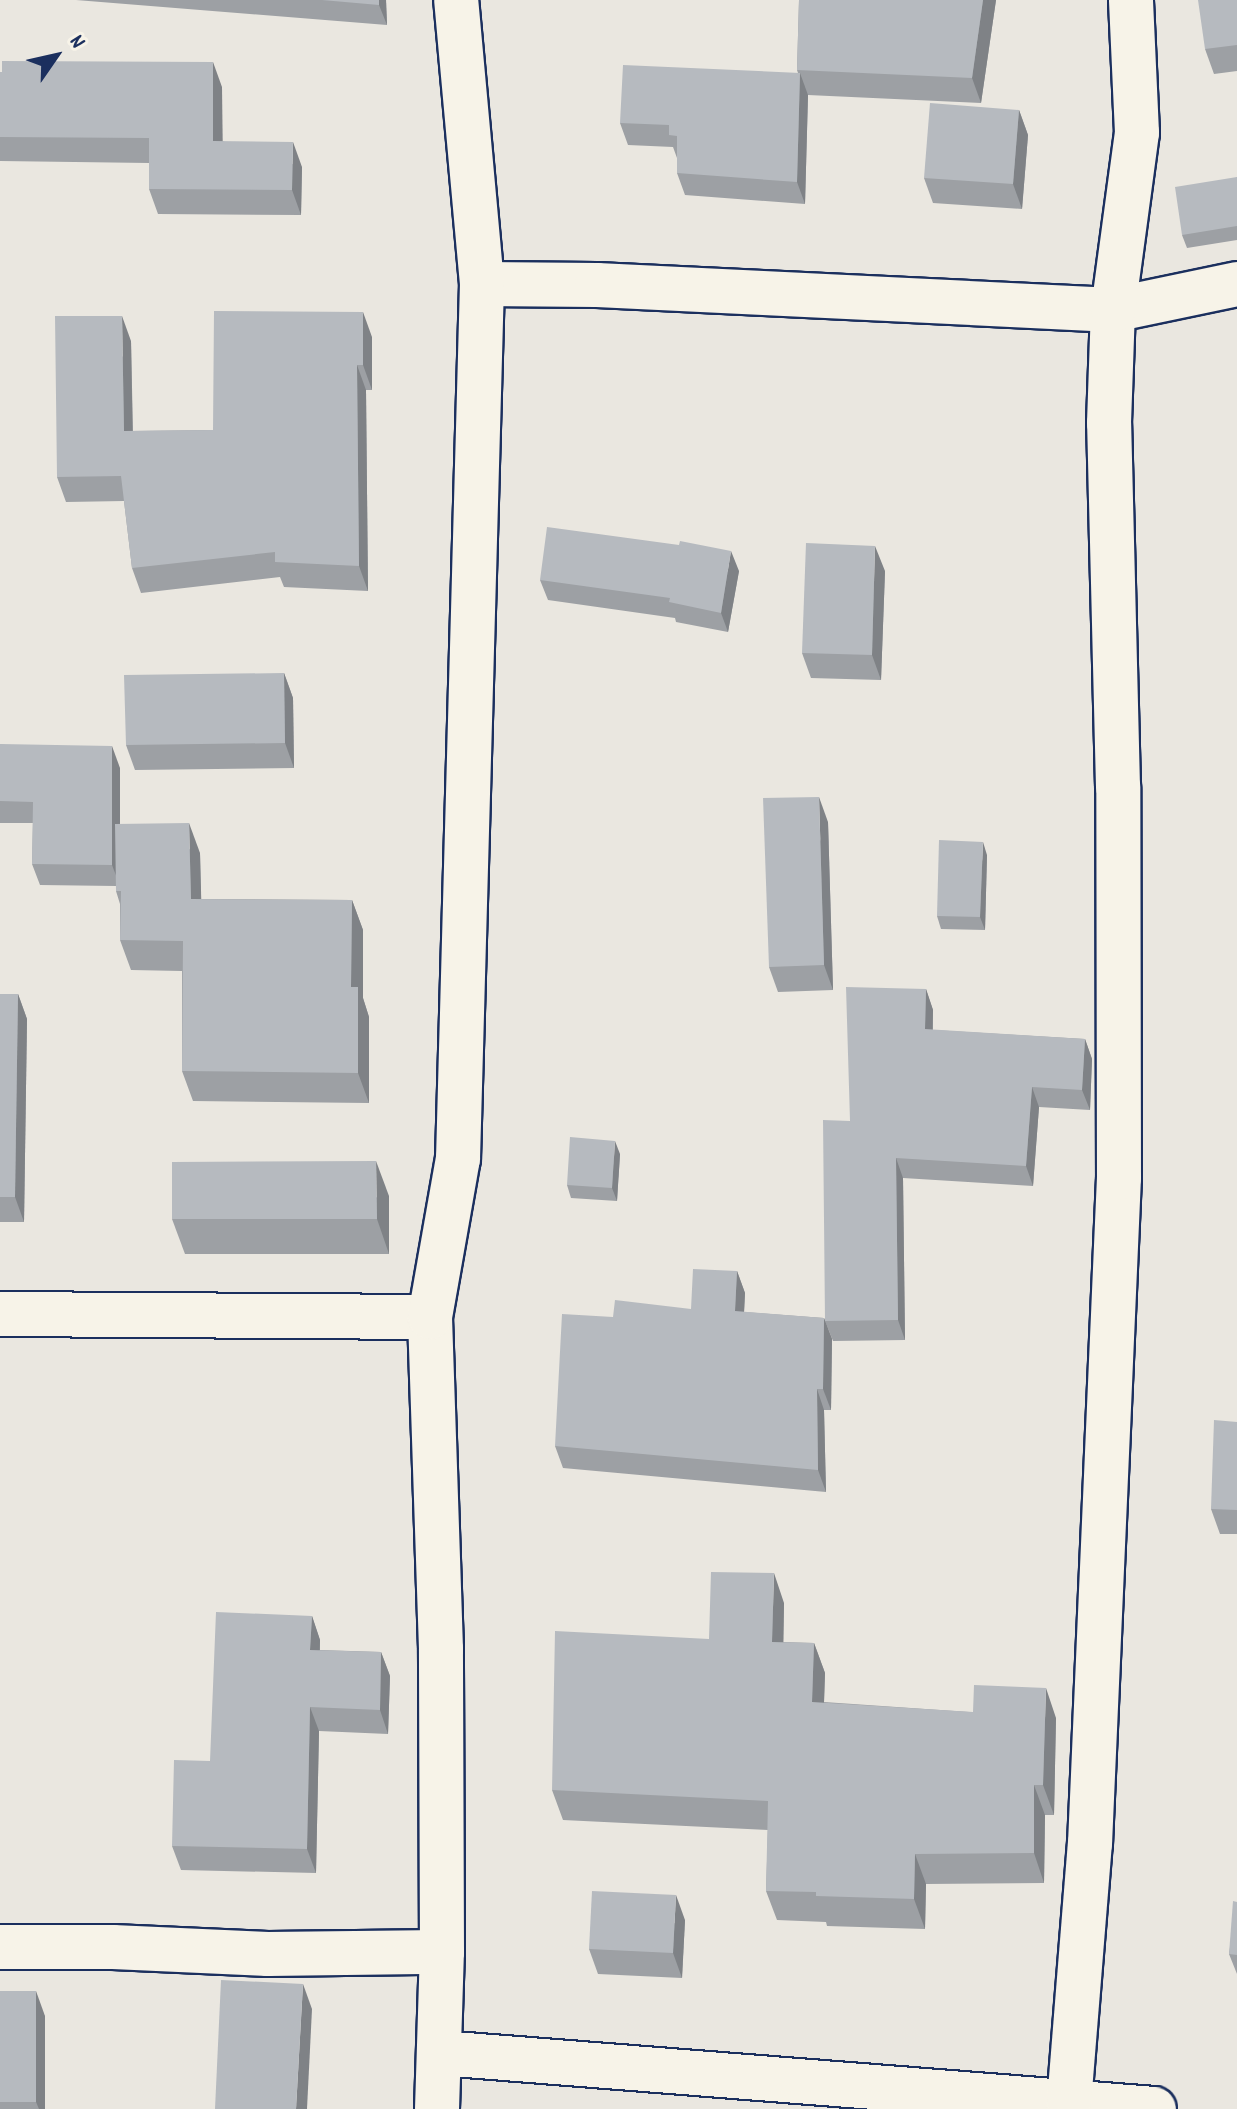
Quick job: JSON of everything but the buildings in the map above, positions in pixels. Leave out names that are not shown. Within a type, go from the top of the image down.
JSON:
[{"type":"street","points":[[437,2109],[442,1952],[441,1649],[430,1317],[458,1159],[482,284],[456,0]]},
{"type":"street","points":[[1069,2103],[1090,1844],[1119,1178],[1119,865],[1109,423],[1113,310],[1137,133],[1131,0]]},
{"type":"street","points":[[482,284],[597,285],[1113,310],[1237,284]]},
{"type":"street","points":[[0,1314],[430,1317]]},
{"type":"street","points":[[0,1947],[113,1947],[268,1954],[442,1952]]},
{"type":"street","points":[[441,2053],[1154,2109]]}]
